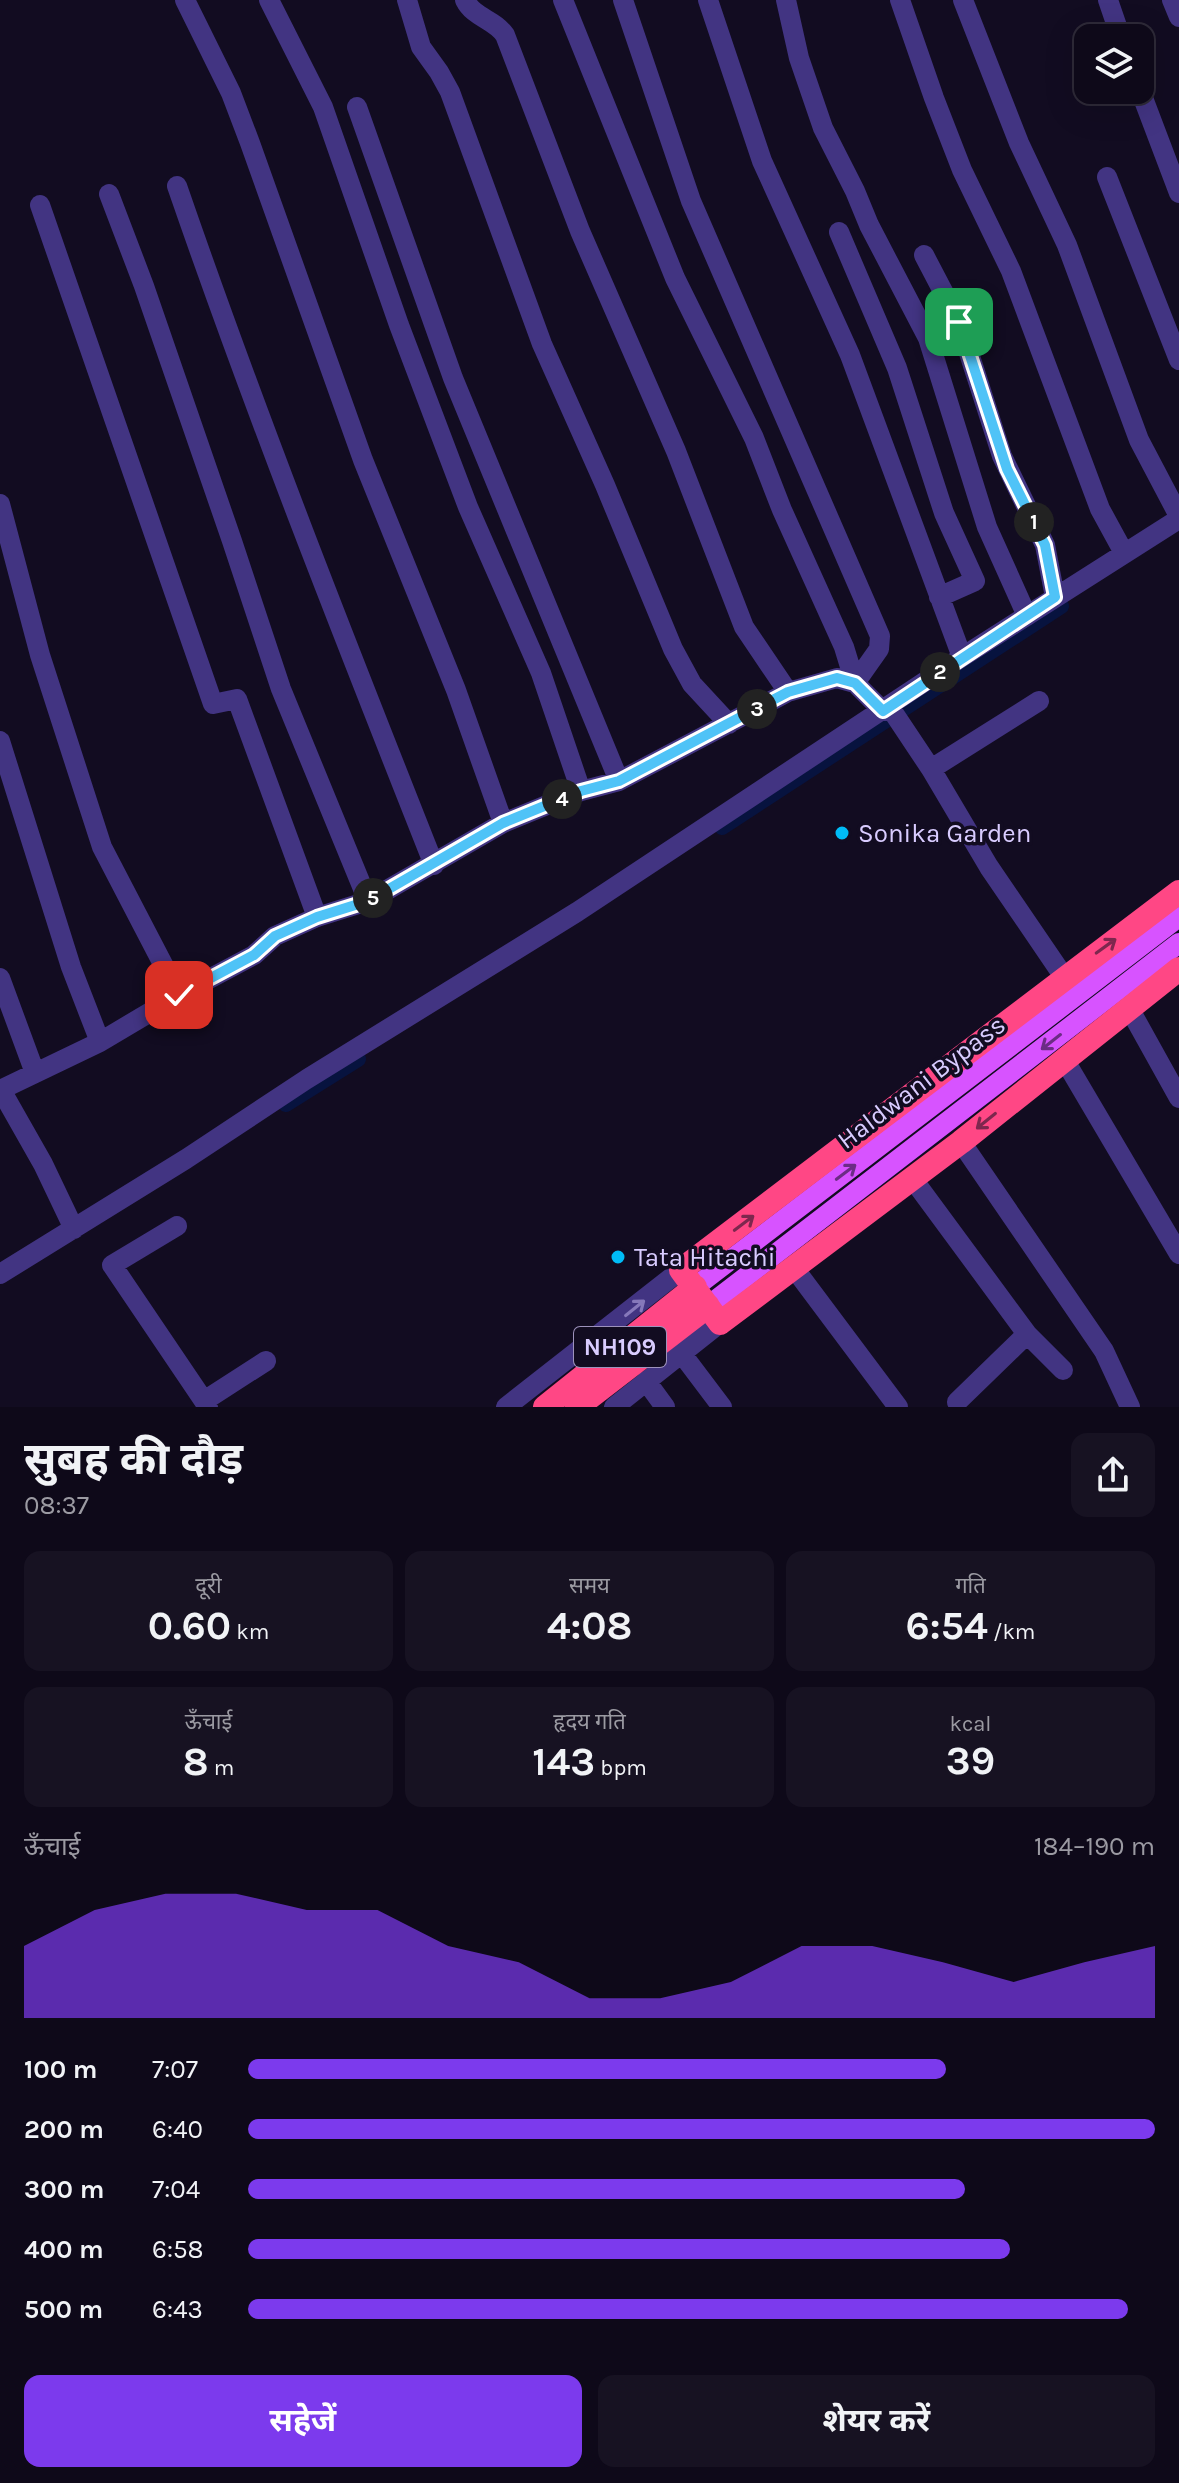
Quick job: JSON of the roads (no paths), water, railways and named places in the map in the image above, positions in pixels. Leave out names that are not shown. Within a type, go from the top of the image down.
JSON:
[{"type":"highway","points":[[701,1296],[1064,977],[1179,892]]},
{"type":"highway","points":[[701,1296],[794,1268],[961,1142],[1179,969]]},
{"type":"highway","name":"NH109","points":[[545,1407],[701,1296]]},
{"type":"highway","name":"NH109","points":[[577,1407],[701,1296]]},
{"type":"main road","name":"Haldwani Bypass","points":[[701,1296],[1179,917]]},
{"type":"main road","name":"Haldwani Bypass","points":[[701,1296],[1179,943]]},
{"type":"street","points":[[185,0],[231,93],[363,460],[456,690],[503,823]]},
{"type":"street","points":[[269,0],[323,107],[399,325],[468,507],[541,673],[581,791]]},
{"type":"street","points":[[407,0],[421,47],[450,92],[542,344],[673,649],[692,684],[729,724]]},
{"type":"street","points":[[465,0],[470,9],[493,22],[505,35],[580,231],[676,451],[744,627],[788,692]]},
{"type":"street","points":[[563,0],[675,278],[754,438],[782,510],[844,647],[855,683]]},
{"type":"street","points":[[623,0],[691,201],[880,636],[879,649],[855,683]]},
{"type":"street","points":[[708,0],[762,161],[850,355],[962,657]]},
{"type":"street","points":[[786,0],[799,58],[823,128],[928,338],[987,527],[1027,616]]},
{"type":"street","points":[[900,0],[962,170],[1011,271],[1100,509],[1124,553]]},
{"type":"street","points":[[0,1274],[890,712],[962,657],[1179,517],[1139,440],[1067,245],[1019,143],[963,0]]},
{"type":"street","points":[[1108,0],[1116,24]]},
{"type":"street","points":[[1172,0],[1179,17]]},
{"type":"street","points":[[1145,104],[1179,193]]},
{"type":"street","points":[[357,107],[453,378],[619,781]]},
{"type":"street","points":[[1107,177],[1179,360]]},
{"type":"street","points":[[177,186],[290,496],[434,865]]},
{"type":"street","points":[[109,194],[154,316],[281,689],[368,901]]},
{"type":"street","points":[[40,205],[213,704],[237,699],[317,917]]},
{"type":"street","points":[[839,232],[897,368],[944,513],[975,581],[939,597]]},
{"type":"street","points":[[924,255],[959,322],[1007,469],[1045,545],[1055,597]]},
{"type":"street","points":[[0,504],[40,655],[102,847],[179,995]]},
{"type":"street","points":[[74,1229],[43,1164],[1,1090],[100,1042],[254,955],[275,936],[317,917],[368,901],[503,823],[581,791],[619,781],[788,692],[837,678],[855,683],[890,712],[931,769],[989,867],[1064,977]]},
{"type":"street","points":[[931,769],[1039,701]]},
{"type":"street","points":[[0,741],[71,967],[100,1042]]},
{"type":"street","points":[[0,978],[35,1073]]},
{"type":"street","points":[[1129,1008],[1179,1098]]},
{"type":"street","points":[[1064,1059],[1179,1254]]},
{"type":"street","points":[[961,1142],[1104,1351],[1130,1407]]},
{"type":"street","points":[[912,1178],[1027,1334],[1063,1370]]},
{"type":"street","points":[[177,1226],[112,1265],[206,1404],[266,1361]]},
{"type":"street","points":[[794,1268],[898,1407]]},
{"type":"street","points":[[614,1407],[682,1354],[701,1296]]},
{"type":"street","points":[[506,1407],[701,1296]]},
{"type":"street","points":[[957,1402],[1027,1334]]},
{"type":"street","points":[[682,1354],[722,1407]]},
{"type":"street","points":[[646,1381],[665,1407]]},
{"type":"waterway","points":[[722,827],[1061,606]]},
{"type":"waterway","points":[[286,1104],[358,1059]]},
{"type":"place","name":"Sonika Garden","points":[[842,833]]},
{"type":"place","name":"Tata Hitachi","points":[[618,1257]]}]
